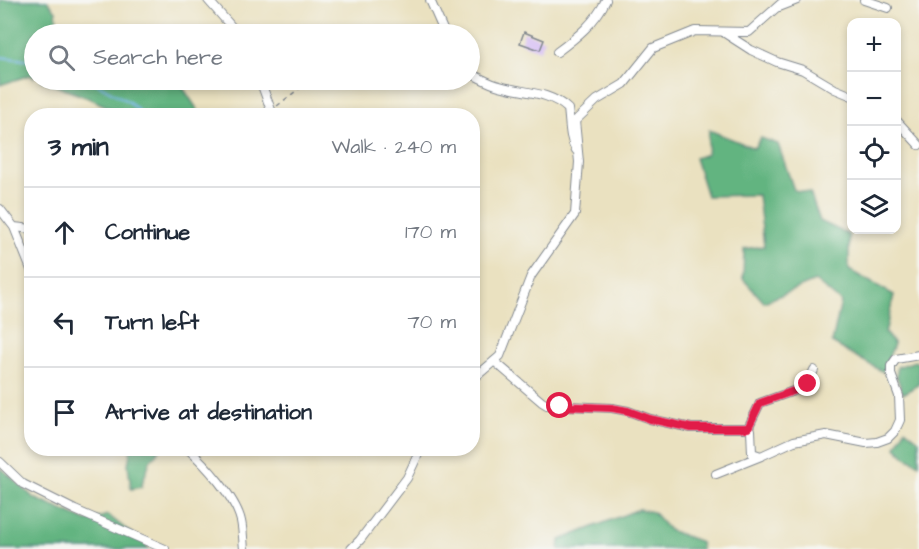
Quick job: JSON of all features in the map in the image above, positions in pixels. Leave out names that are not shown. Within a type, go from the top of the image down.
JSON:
[{"type":"street","points":[[208,0],[229,24]]},
{"type":"street","points":[[430,0],[441,24]]},
{"type":"street","points":[[557,52],[594,20],[606,0]]},
{"type":"street","points":[[480,373],[500,356],[531,276],[575,214],[579,155],[575,120],[597,100],[624,84],[653,48],[695,31],[749,32],[784,0]]},
{"type":"street","points":[[773,10],[797,0]]},
{"type":"street","points":[[864,0],[888,8]]},
{"type":"street","points":[[722,31],[759,54],[803,70],[847,94]]},
{"type":"street","points":[[480,78],[497,86],[523,90],[561,102],[568,109],[573,144],[579,155]]},
{"type":"street","points":[[263,90],[268,108]]},
{"type":"street","points":[[901,125],[919,146]]},
{"type":"street","points":[[0,209],[14,227],[24,252]]},
{"type":"street","points":[[14,227],[24,228]]},
{"type":"street","points":[[716,474],[794,441],[826,435],[866,443],[888,438],[900,420],[899,396],[891,374],[891,366],[896,359],[919,355]]},
{"type":"street","points":[[494,361],[547,405],[612,408],[691,428],[748,428]]},
{"type":"street","points":[[748,428],[760,403],[808,384],[814,370]]},
{"type":"street","points":[[748,428],[751,430],[752,453],[760,456]]},
{"type":"street","points":[[196,456],[217,478],[238,512],[244,549]]},
{"type":"street","points":[[351,549],[407,478],[417,456]]},
{"type":"street","points":[[0,462],[22,484],[165,549]]},
{"type":"path","points":[[276,108],[298,90]]},
{"type":"green space","points":[[0,0],[47,0],[56,11],[57,24],[24,24],[24,77],[0,85]]},
{"type":"green space","points":[[67,90],[185,90],[196,108],[110,108]]},
{"type":"green space","points":[[709,130],[754,148],[761,138],[778,144],[794,190],[810,193],[820,221],[849,235],[849,270],[894,295],[885,333],[894,344],[883,372],[832,343],[841,302],[815,281],[764,302],[743,279],[744,249],[764,246],[758,195],[707,196],[695,158],[707,154]]},
{"type":"green space","points":[[915,361],[919,364],[919,384],[903,394],[897,377],[897,367]]},
{"type":"green space","points":[[905,429],[919,440],[919,464],[906,457],[896,447]]},
{"type":"green space","points":[[130,456],[154,456],[150,461],[141,487],[131,489],[128,464]]},
{"type":"green space","points":[[0,467],[34,498],[87,521],[108,515],[149,549],[0,549]]},
{"type":"green space","points":[[639,509],[653,512],[669,530],[701,542],[701,549],[559,549],[560,540]]},
{"type":"building","points":[[524,32],[544,40],[540,50],[520,43]]},
{"type":"waterway","points":[[0,57],[24,60]]},
{"type":"waterway","points":[[108,90],[135,108]]},
{"type":"route","points":[[560,406],[612,408],[691,428],[748,428],[760,403],[808,384]]}]
